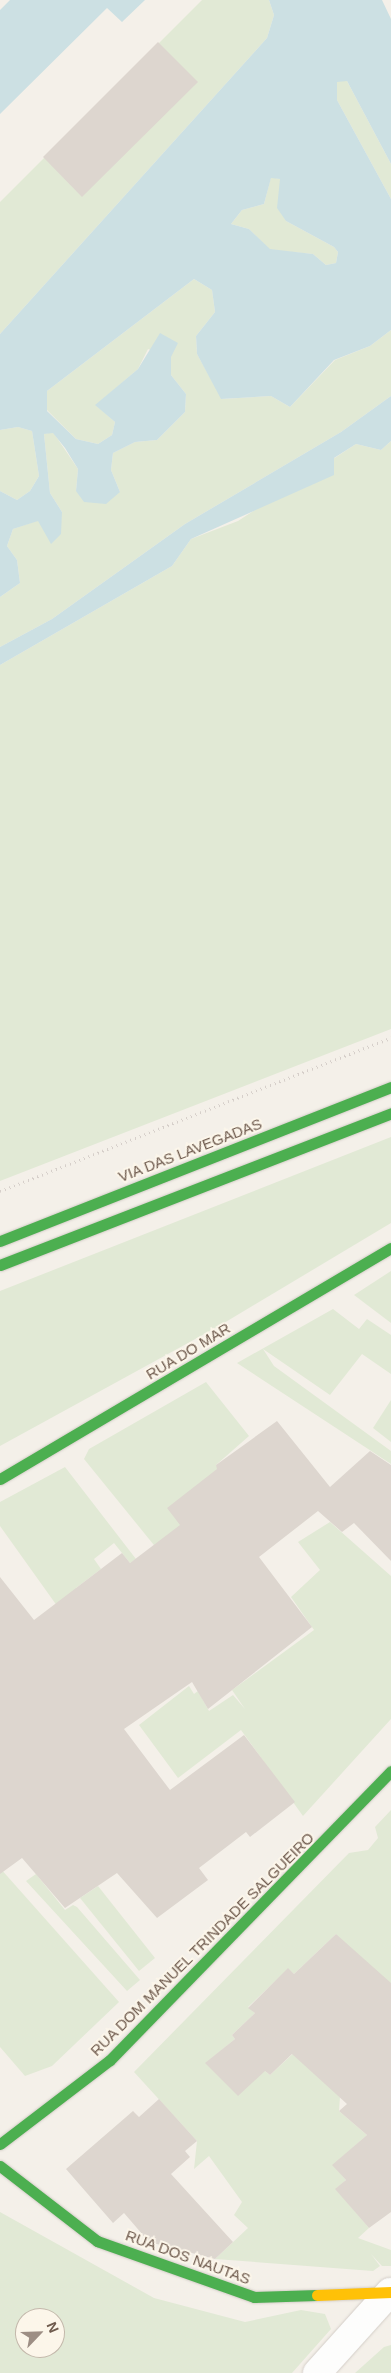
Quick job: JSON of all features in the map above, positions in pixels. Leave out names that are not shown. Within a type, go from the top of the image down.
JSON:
[{"type":"street","name":"VIA DAS LAVEGADAS","points":[[0,1241],[391,1087]]},
{"type":"street","points":[[0,1265],[391,1113]]},
{"type":"street","name":"RUA DO MAR","points":[[0,1479],[391,1248]]},
{"type":"street","name":"RUA DOM MANUEL TRINDADE SALGUEIRO","points":[[0,2144],[110,2060],[391,1771]]},
{"type":"street","name":"RUA DOS NAUTAS","points":[[0,2166],[97,2240],[254,2297],[391,2292]]},
{"type":"street","points":[[317,2373],[391,2292]]},
{"type":"path","points":[[0,1191],[391,1038]]},
{"type":"green space","points":[[202,0],[269,0],[274,15],[267,38],[0,334],[0,202]]},
{"type":"green space","points":[[337,81],[347,81],[391,164],[391,199],[337,100]]},
{"type":"green space","points":[[271,177],[280,179],[286,221],[334,247],[338,252],[336,263],[326,265],[313,254],[270,250],[249,229],[231,224],[242,210],[264,204]]},
{"type":"green space","points":[[194,279],[212,290],[215,312],[196,336],[197,354],[222,399],[271,396],[290,407],[335,360],[370,346],[391,330],[391,396],[341,432],[185,524],[52,619],[0,647],[0,597],[20,583],[17,560],[7,546],[13,529],[62,512],[50,493],[44,434],[53,432],[78,469],[76,491],[120,492],[111,470],[113,453],[135,442],[157,440],[185,412],[186,394],[171,375],[171,357],[148,349],[138,369],[96,405],[115,422],[112,435],[98,444],[76,439],[47,410],[47,391]]},
{"type":"green space","points":[[18,427],[32,431],[39,476],[30,491],[17,500],[0,491],[0,430]]},
{"type":"green space","points":[[391,441],[391,1029],[0,1181],[0,665],[172,566],[191,539],[238,521],[356,444],[381,450]]},
{"type":"green space","points":[[391,1137],[391,1223],[219,1326],[0,1446],[0,1291]]},
{"type":"green space","points":[[391,1271],[391,1323],[354,1295]]},
{"type":"green space","points":[[333,1309],[359,1329],[367,1319],[391,1335],[391,1374],[362,1354],[330,1395],[263,1349],[274,1366],[391,1451],[391,1464],[237,1363]]},
{"type":"green space","points":[[206,1382],[249,1436],[216,1465],[221,1472],[188,1535],[162,1555],[84,1459],[89,1449]]},
{"type":"green space","points":[[391,1400],[391,1442],[373,1428]]},
{"type":"green space","points":[[65,1467],[136,1559],[130,1563],[114,1543],[94,1559],[101,1569],[76,1588],[83,1598],[65,1617],[0,1526],[0,1502]]},
{"type":"green space","points":[[330,1522],[391,1576],[391,1719],[303,1816],[241,1730],[178,1778],[139,1725],[189,1686],[194,1694],[198,1691],[209,1711],[233,1695],[245,1709],[232,1690],[314,1630],[291,1597],[320,1570],[298,1542]]},
{"type":"green space","points":[[391,1810],[391,2018],[336,1934],[294,1974],[288,1969],[248,2007],[255,2013],[232,2035],[235,2039],[206,2063],[265,2071],[270,2075],[298,2049],[340,2097],[339,2111],[367,2135],[333,2165],[346,2180],[336,2189],[369,2228],[358,2238],[391,2250],[391,2266],[382,2266],[371,2254],[380,2266],[373,2271],[215,2259],[248,2228],[234,2215],[242,2202],[209,2156],[194,2169],[197,2141],[134,2072],[349,1853],[368,1850],[378,1838],[375,1827]]},
{"type":"green space","points":[[0,1868],[119,2002],[52,2066],[25,2076],[0,2047]]},
{"type":"green space","points":[[36,1874],[65,1910],[73,1905],[77,1907],[140,1980],[127,1991],[26,1881]]},
{"type":"green space","points":[[98,1886],[155,1958],[139,1971],[80,1898]]},
{"type":"green space","points":[[0,2212],[154,2298],[245,2322],[301,2310],[325,2314],[331,2329],[292,2373],[0,2373]]},
{"type":"green space","points":[[391,2345],[391,2373],[355,2373],[384,2347]]},
{"type":"shaded area","points":[[10,0],[145,0],[122,22],[107,8],[0,114],[0,10]]},
{"type":"shaded area","points":[[269,0],[382,0],[391,19],[391,164],[347,81],[337,82],[337,100],[391,199],[391,330],[370,346],[334,360],[290,407],[271,396],[221,399],[197,354],[196,336],[215,312],[212,290],[194,279],[47,391],[47,411],[76,439],[98,444],[112,435],[115,422],[95,405],[138,369],[160,333],[178,343],[171,357],[171,375],[186,394],[185,412],[157,440],[135,442],[113,453],[111,470],[120,492],[106,504],[84,502],[76,491],[78,469],[53,433],[44,434],[50,493],[62,512],[61,534],[51,544],[38,521],[13,529],[7,546],[17,560],[20,583],[0,597],[0,491],[17,500],[30,491],[39,476],[32,431],[18,427],[0,430],[0,334],[267,38],[274,15]],"holes":[[[271,178],[280,179],[277,208],[286,221],[334,247],[338,252],[336,263],[326,265],[313,254],[270,249],[249,229],[231,224],[242,210],[264,204]]]},
{"type":"shaded area","points":[[391,396],[391,441],[381,450],[356,444],[334,458],[334,475],[191,539],[172,566],[0,665],[0,647],[52,619],[185,524],[341,432]]},
{"type":"building","points":[[158,42],[198,82],[82,197],[43,157]]},
{"type":"building","points":[[277,1421],[330,1487],[370,1451],[391,1465],[391,1561],[354,1523],[342,1532],[318,1511],[259,1557],[312,1627],[208,1709],[192,1682],[124,1729],[170,1790],[244,1735],[295,1802],[250,1837],[246,1832],[199,1868],[208,1880],[157,1918],[117,1873],[65,1908],[22,1858],[0,1874],[0,1577],[34,1620],[122,1553],[130,1563],[180,1525],[167,1508],[217,1469],[216,1465]]},
{"type":"building","points":[[336,1934],[391,1983],[391,2212],[369,2228],[335,2189],[346,2180],[332,2165],[367,2135],[339,2111],[347,2104],[292,2054],[270,2075],[265,2071],[238,2096],[205,2063],[235,2039],[232,2035],[255,2013],[248,2008],[288,1968],[294,1974]]},
{"type":"building","points":[[159,2099],[197,2141],[185,2151],[190,2157],[171,2174],[233,2242],[215,2259],[149,2242],[124,2213],[113,2223],[66,2169],[133,2111],[139,2117]]},
{"type":"traffic: fast","points":[[0,1241],[391,1087]]},
{"type":"traffic: fast","points":[[0,1265],[391,1113]]},
{"type":"traffic: fast","points":[[0,1479],[391,1248]]},
{"type":"traffic: fast","points":[[0,2144],[110,2060],[391,1771]]},
{"type":"traffic: fast","points":[[0,2166],[97,2241],[254,2297],[317,2295]]},
{"type":"traffic: slow","points":[[317,2295],[391,2292]]}]
